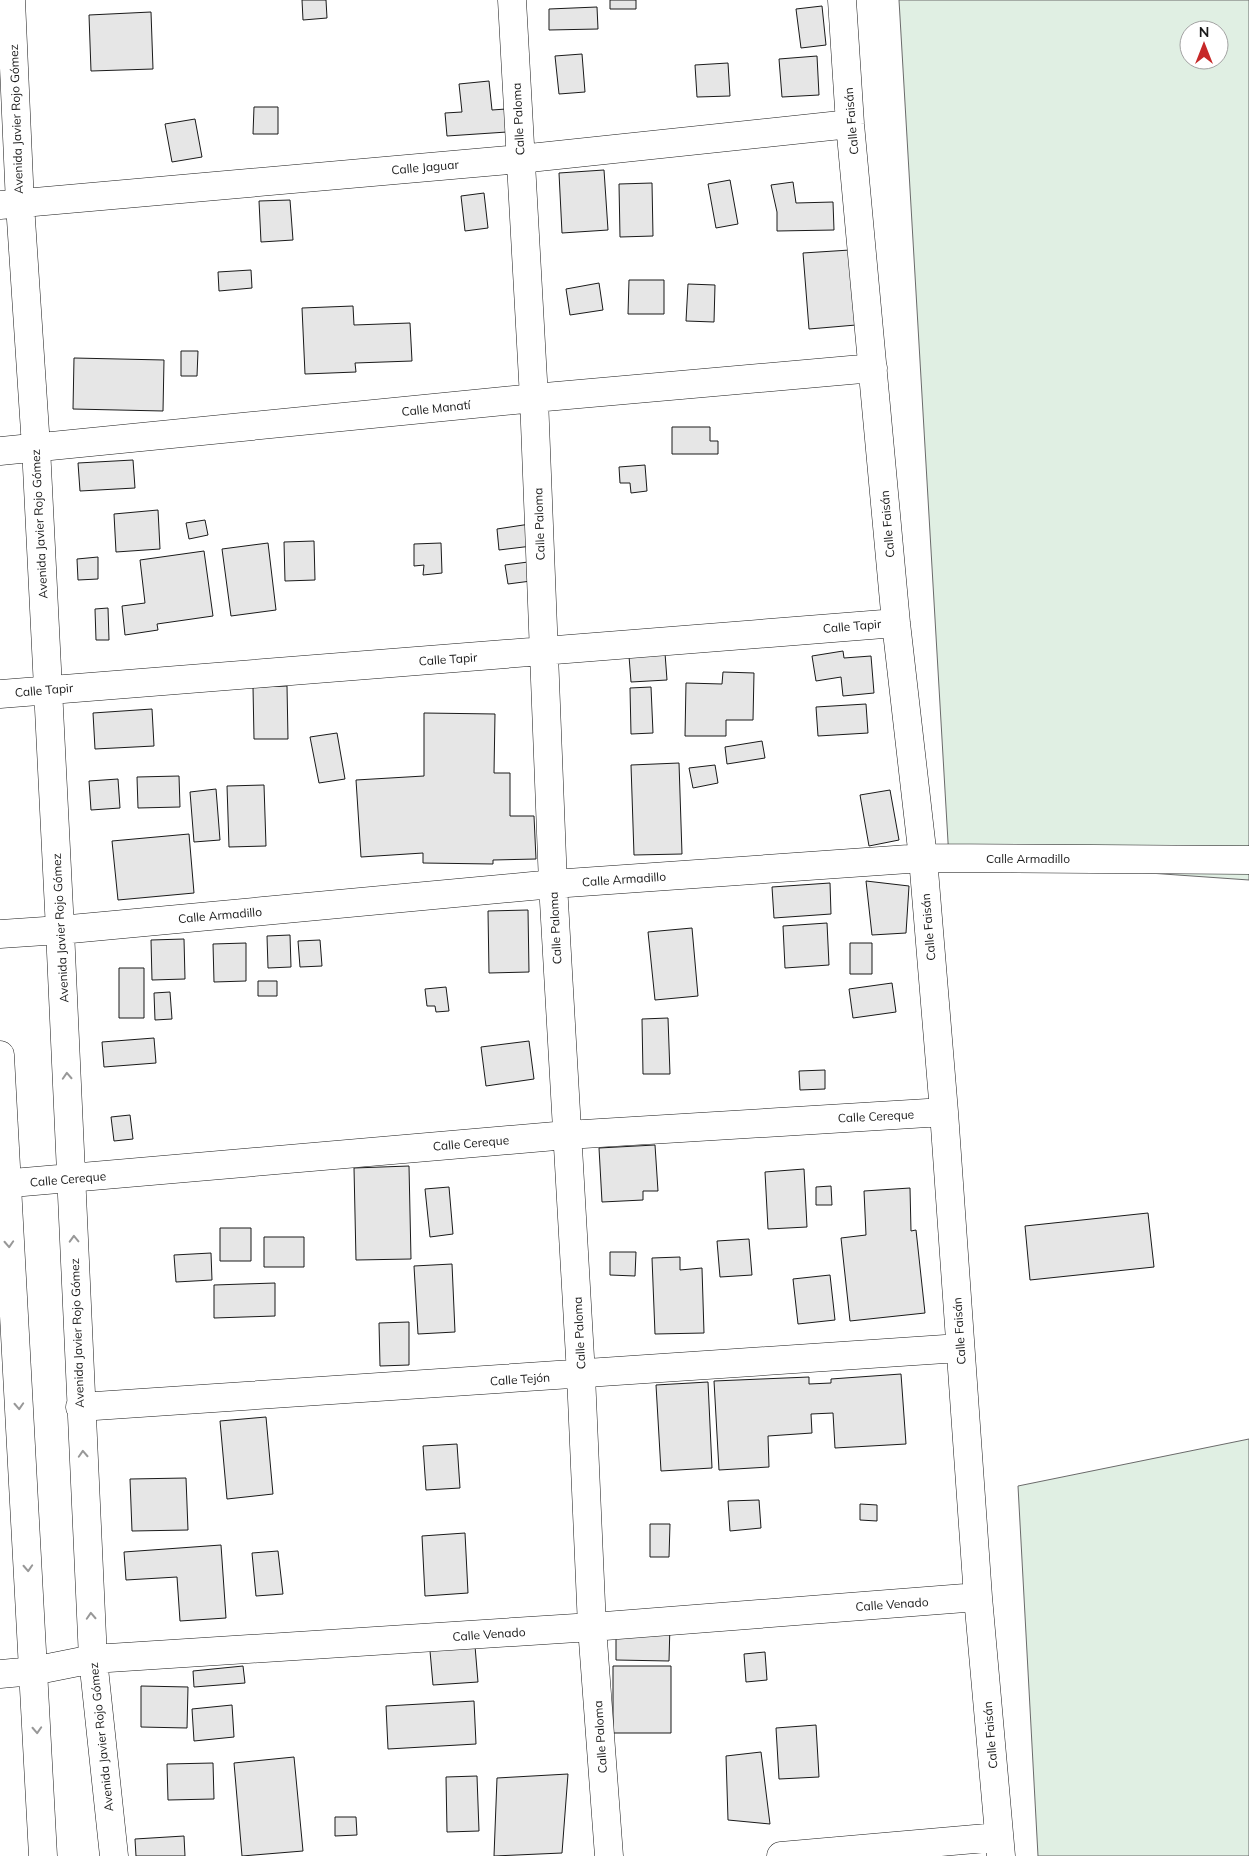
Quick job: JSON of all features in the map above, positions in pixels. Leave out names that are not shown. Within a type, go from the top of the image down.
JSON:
[{"type":"street","name":"Avenida Javier Rojo Gómez","points":[[11,0],[10,204],[36,447],[93,1659],[114,1856]]},
{"type":"street","name":"Calle Paloma","points":[[512,0],[534,398],[553,884],[581,1375],[592,1627],[609,1856]]},
{"type":"street","name":"Calle Faisán","points":[[842,0],[850,124],[896,623],[923,858],[944,1112],[978,1597],[999,1847]]},
{"type":"street","name":"Calle Jaguar","points":[[10,204],[520,159],[850,124]]},
{"type":"street","name":"Calle Manatí","points":[[0,451],[534,398],[873,368]]},
{"type":"street","name":"Calle Tapir","points":[[0,694],[896,623]]},
{"type":"street","name":"Calle Armadillo","points":[[0,934],[553,884],[923,858],[1249,860]]},
{"type":"street","points":[[0,1055],[3,1184],[34,1671],[43,1856]]},
{"type":"street","name":"Calle Cereque","points":[[3,1184],[567,1135],[944,1112]]},
{"type":"street","name":"Calle Tejón","points":[[80,1407],[581,1375],[960,1348]]},
{"type":"street","name":"Calle Venado","points":[[0,1674],[34,1671],[93,1659],[592,1627],[978,1597]]},
{"type":"street","points":[[781,1856],[999,1847]]},
{"type":"green space","points":[[899,0],[1249,0],[1249,880],[949,859]]},
{"type":"green space","points":[[1249,1439],[1249,1856],[1038,1856],[1018,1486]]},
{"type":"building","points":[[302,0],[326,0],[327,18],[303,20]]},
{"type":"building","points":[[610,0],[636,0],[636,9],[610,9]]},
{"type":"building","points":[[822,6],[826,45],[801,48],[796,9]]},
{"type":"building","points":[[597,7],[598,29],[549,30],[549,9]]},
{"type":"building","points":[[151,12],[153,69],[91,71],[89,15]]},
{"type":"building","points":[[582,54],[585,92],[559,94],[555,56]]},
{"type":"building","points":[[817,56],[819,95],[782,97],[779,59]]},
{"type":"building","points":[[728,63],[730,96],[697,97],[695,65]]},
{"type":"building","points":[[489,81],[492,110],[506,109],[507,132],[447,136],[445,113],[462,112],[459,84]]},
{"type":"building","points":[[254,107],[278,107],[278,134],[253,134]]},
{"type":"building","points":[[195,119],[202,157],[172,162],[165,124]]},
{"type":"building","points":[[604,170],[608,230],[562,233],[559,173]]},
{"type":"building","points":[[730,180],[738,224],[716,228],[708,184]]},
{"type":"building","points":[[793,182],[796,203],[833,202],[834,230],[777,231],[777,212],[771,185]]},
{"type":"building","points":[[652,183],[653,236],[620,237],[619,184]]},
{"type":"building","points":[[484,193],[488,228],[465,231],[461,196]]},
{"type":"building","points":[[290,200],[293,240],[261,242],[259,201]]},
{"type":"building","points":[[850,250],[856,325],[809,329],[803,253]]},
{"type":"building","points":[[251,270],[252,288],[219,291],[218,272]]},
{"type":"building","points":[[629,280],[664,280],[664,314],[628,314]]},
{"type":"building","points":[[599,283],[603,310],[570,315],[566,289]]},
{"type":"building","points":[[688,284],[715,285],[714,322],[686,321]]},
{"type":"building","points":[[353,306],[354,325],[410,323],[412,361],[355,363],[356,372],[305,374],[302,308]]},
{"type":"building","points":[[181,351],[198,351],[197,376],[181,376]]},
{"type":"building","points":[[74,358],[164,360],[163,411],[73,409]]},
{"type":"building","points":[[672,427],[710,427],[710,441],[718,441],[718,454],[672,454]]},
{"type":"building","points":[[133,460],[135,488],[80,491],[78,463]]},
{"type":"building","points":[[645,465],[647,491],[631,493],[630,483],[620,483],[619,467]]},
{"type":"building","points":[[158,510],[160,549],[116,552],[114,514]]},
{"type":"building","points":[[205,520],[208,535],[189,539],[186,523]]},
{"type":"building","points":[[530,524],[532,546],[499,550],[497,529]]},
{"type":"building","points":[[314,541],[315,580],[285,581],[284,542]]},
{"type":"building","points":[[268,543],[276,610],[231,616],[222,549]]},
{"type":"building","points":[[441,543],[442,573],[423,575],[424,565],[414,566],[414,544]]},
{"type":"building","points":[[204,551],[213,616],[157,624],[158,630],[125,635],[122,606],[145,603],[140,560]]},
{"type":"building","points":[[98,557],[98,579],[78,580],[77,559]]},
{"type":"building","points":[[528,562],[531,581],[508,584],[505,565]]},
{"type":"building","points":[[108,608],[109,640],[96,640],[95,609]]},
{"type":"building","points":[[843,651],[844,658],[871,656],[874,693],[843,696],[841,677],[816,681],[812,656]]},
{"type":"building","points":[[665,653],[667,680],[631,682],[629,656]]},
{"type":"building","points":[[723,672],[754,673],[753,720],[726,720],[726,736],[685,736],[686,683],[722,684]]},
{"type":"building","points":[[287,686],[288,739],[254,739],[253,687]]},
{"type":"building","points":[[651,687],[653,733],[631,734],[630,688]]},
{"type":"building","points":[[866,704],[868,733],[818,736],[816,707]]},
{"type":"building","points":[[152,709],[154,746],[95,749],[93,713]]},
{"type":"building","points":[[424,713],[495,714],[494,773],[510,773],[510,816],[534,816],[536,859],[493,860],[493,864],[423,863],[423,853],[361,857],[356,780],[424,776]]},
{"type":"building","points":[[337,733],[345,779],[319,783],[310,737]]},
{"type":"building","points":[[762,741],[765,758],[727,764],[725,747]]},
{"type":"building","points":[[679,763],[682,854],[634,855],[631,765]]},
{"type":"building","points":[[715,765],[718,783],[693,788],[689,768]]},
{"type":"building","points":[[179,776],[180,807],[138,808],[137,777]]},
{"type":"building","points":[[118,779],[120,808],[91,810],[89,781]]},
{"type":"building","points":[[264,785],[266,846],[229,847],[227,786]]},
{"type":"building","points":[[216,789],[220,840],[194,842],[190,792]]},
{"type":"building","points":[[890,790],[899,840],[869,846],[860,795]]},
{"type":"building","points":[[189,834],[194,893],[118,900],[112,841]]},
{"type":"building","points":[[866,881],[909,886],[906,933],[872,935]]},
{"type":"building","points":[[830,883],[831,914],[774,918],[772,887]]},
{"type":"building","points":[[528,910],[529,972],[489,973],[488,911]]},
{"type":"building","points":[[827,923],[829,965],[785,968],[783,926]]},
{"type":"building","points":[[692,928],[698,996],[655,1000],[648,932]]},
{"type":"building","points":[[290,935],[291,967],[268,968],[267,936]]},
{"type":"building","points":[[184,939],[185,979],[152,980],[151,940]]},
{"type":"building","points":[[320,940],[322,966],[300,967],[298,941]]},
{"type":"building","points":[[246,943],[246,981],[214,982],[213,944]]},
{"type":"building","points":[[850,943],[872,943],[872,974],[850,974]]},
{"type":"building","points":[[119,968],[144,968],[144,1018],[119,1018]]},
{"type":"building","points":[[258,981],[277,981],[277,996],[258,996]]},
{"type":"building","points":[[892,983],[896,1012],[853,1018],[849,989]]},
{"type":"building","points":[[446,987],[449,1011],[436,1012],[435,1006],[427,1006],[425,989]]},
{"type":"building","points":[[170,992],[172,1019],[155,1020],[154,993]]},
{"type":"building","points":[[668,1018],[670,1074],[643,1074],[642,1019]]},
{"type":"building","points":[[154,1038],[156,1063],[104,1067],[102,1042]]},
{"type":"building","points":[[529,1041],[534,1079],[486,1086],[481,1047]]},
{"type":"building","points":[[825,1070],[825,1089],[800,1090],[799,1071]]},
{"type":"building","points":[[130,1115],[133,1139],[114,1141],[111,1117]]},
{"type":"building","points":[[655,1145],[658,1191],[643,1191],[643,1200],[602,1202],[599,1148]]},
{"type":"building","points":[[409,1166],[411,1259],[356,1260],[354,1168]]},
{"type":"building","points":[[804,1169],[807,1227],[768,1229],[765,1172]]},
{"type":"building","points":[[831,1186],[832,1205],[816,1205],[816,1187]]},
{"type":"building","points":[[449,1187],[453,1234],[430,1237],[425,1189]]},
{"type":"building","points":[[910,1188],[911,1231],[916,1230],[925,1313],[850,1321],[841,1238],[866,1235],[864,1191]]},
{"type":"building","points":[[1148,1213],[1154,1267],[1030,1280],[1025,1226]]},
{"type":"building","points":[[220,1228],[251,1228],[251,1261],[220,1261]]},
{"type":"building","points":[[264,1237],[304,1237],[304,1267],[264,1267]]},
{"type":"building","points":[[749,1239],[752,1275],[720,1277],[717,1241]]},
{"type":"building","points":[[610,1252],[636,1252],[635,1276],[610,1275]]},
{"type":"building","points":[[211,1253],[212,1280],[176,1282],[174,1255]]},
{"type":"building","points":[[680,1257],[680,1270],[702,1268],[704,1333],[655,1334],[652,1258]]},
{"type":"building","points":[[452,1264],[455,1332],[418,1334],[414,1266]]},
{"type":"building","points":[[830,1275],[835,1320],[798,1324],[793,1279]]},
{"type":"building","points":[[275,1283],[275,1316],[214,1318],[214,1285]]},
{"type":"building","points":[[409,1322],[409,1365],[380,1366],[379,1323]]},
{"type":"building","points":[[901,1374],[906,1444],[835,1448],[833,1413],[811,1414],[812,1433],[768,1436],[769,1467],[719,1470],[714,1381],[809,1377],[809,1384],[831,1383],[831,1379]]},
{"type":"building","points":[[708,1382],[712,1468],[661,1471],[656,1385]]},
{"type":"building","points":[[266,1417],[273,1494],[227,1499],[220,1421]]},
{"type":"building","points":[[457,1444],[460,1488],[426,1490],[423,1446]]},
{"type":"building","points":[[186,1478],[188,1530],[132,1531],[130,1479]]},
{"type":"building","points":[[759,1500],[761,1528],[730,1531],[728,1501]]},
{"type":"building","points":[[860,1504],[877,1505],[877,1521],[860,1520]]},
{"type":"building","points":[[650,1524],[670,1524],[669,1557],[650,1557]]},
{"type":"building","points":[[465,1533],[468,1593],[425,1596],[422,1536]]},
{"type":"building","points":[[221,1545],[226,1618],[180,1621],[177,1577],[126,1580],[124,1552]]},
{"type":"building","points":[[278,1551],[283,1594],[256,1596],[252,1553]]},
{"type":"building","points":[[670,1624],[669,1661],[616,1660],[616,1629]]},
{"type":"building","points":[[475,1646],[478,1682],[433,1685],[430,1651]]},
{"type":"building","points":[[765,1652],[767,1680],[746,1682],[744,1654]]},
{"type":"building","points":[[243,1666],[245,1683],[194,1687],[193,1671]]},
{"type":"building","points":[[613,1666],[671,1666],[671,1733],[613,1733]]},
{"type":"building","points":[[141,1686],[188,1687],[187,1728],[141,1727]]},
{"type":"building","points":[[474,1701],[476,1744],[388,1749],[386,1706]]},
{"type":"building","points":[[232,1705],[234,1737],[194,1741],[192,1709]]},
{"type":"building","points":[[816,1725],[819,1777],[779,1779],[776,1728]]},
{"type":"building","points":[[761,1752],[770,1824],[728,1820],[726,1756]]},
{"type":"building","points":[[294,1757],[303,1851],[242,1856],[234,1763]]},
{"type":"building","points":[[213,1763],[214,1799],[168,1800],[167,1764]]},
{"type":"building","points":[[568,1774],[562,1853],[494,1856],[497,1778]]},
{"type":"building","points":[[477,1776],[479,1831],[447,1832],[446,1777]]},
{"type":"building","points":[[335,1817],[356,1817],[357,1835],[335,1836]]},
{"type":"building","points":[[184,1836],[185,1856],[136,1856],[135,1839]]}]
